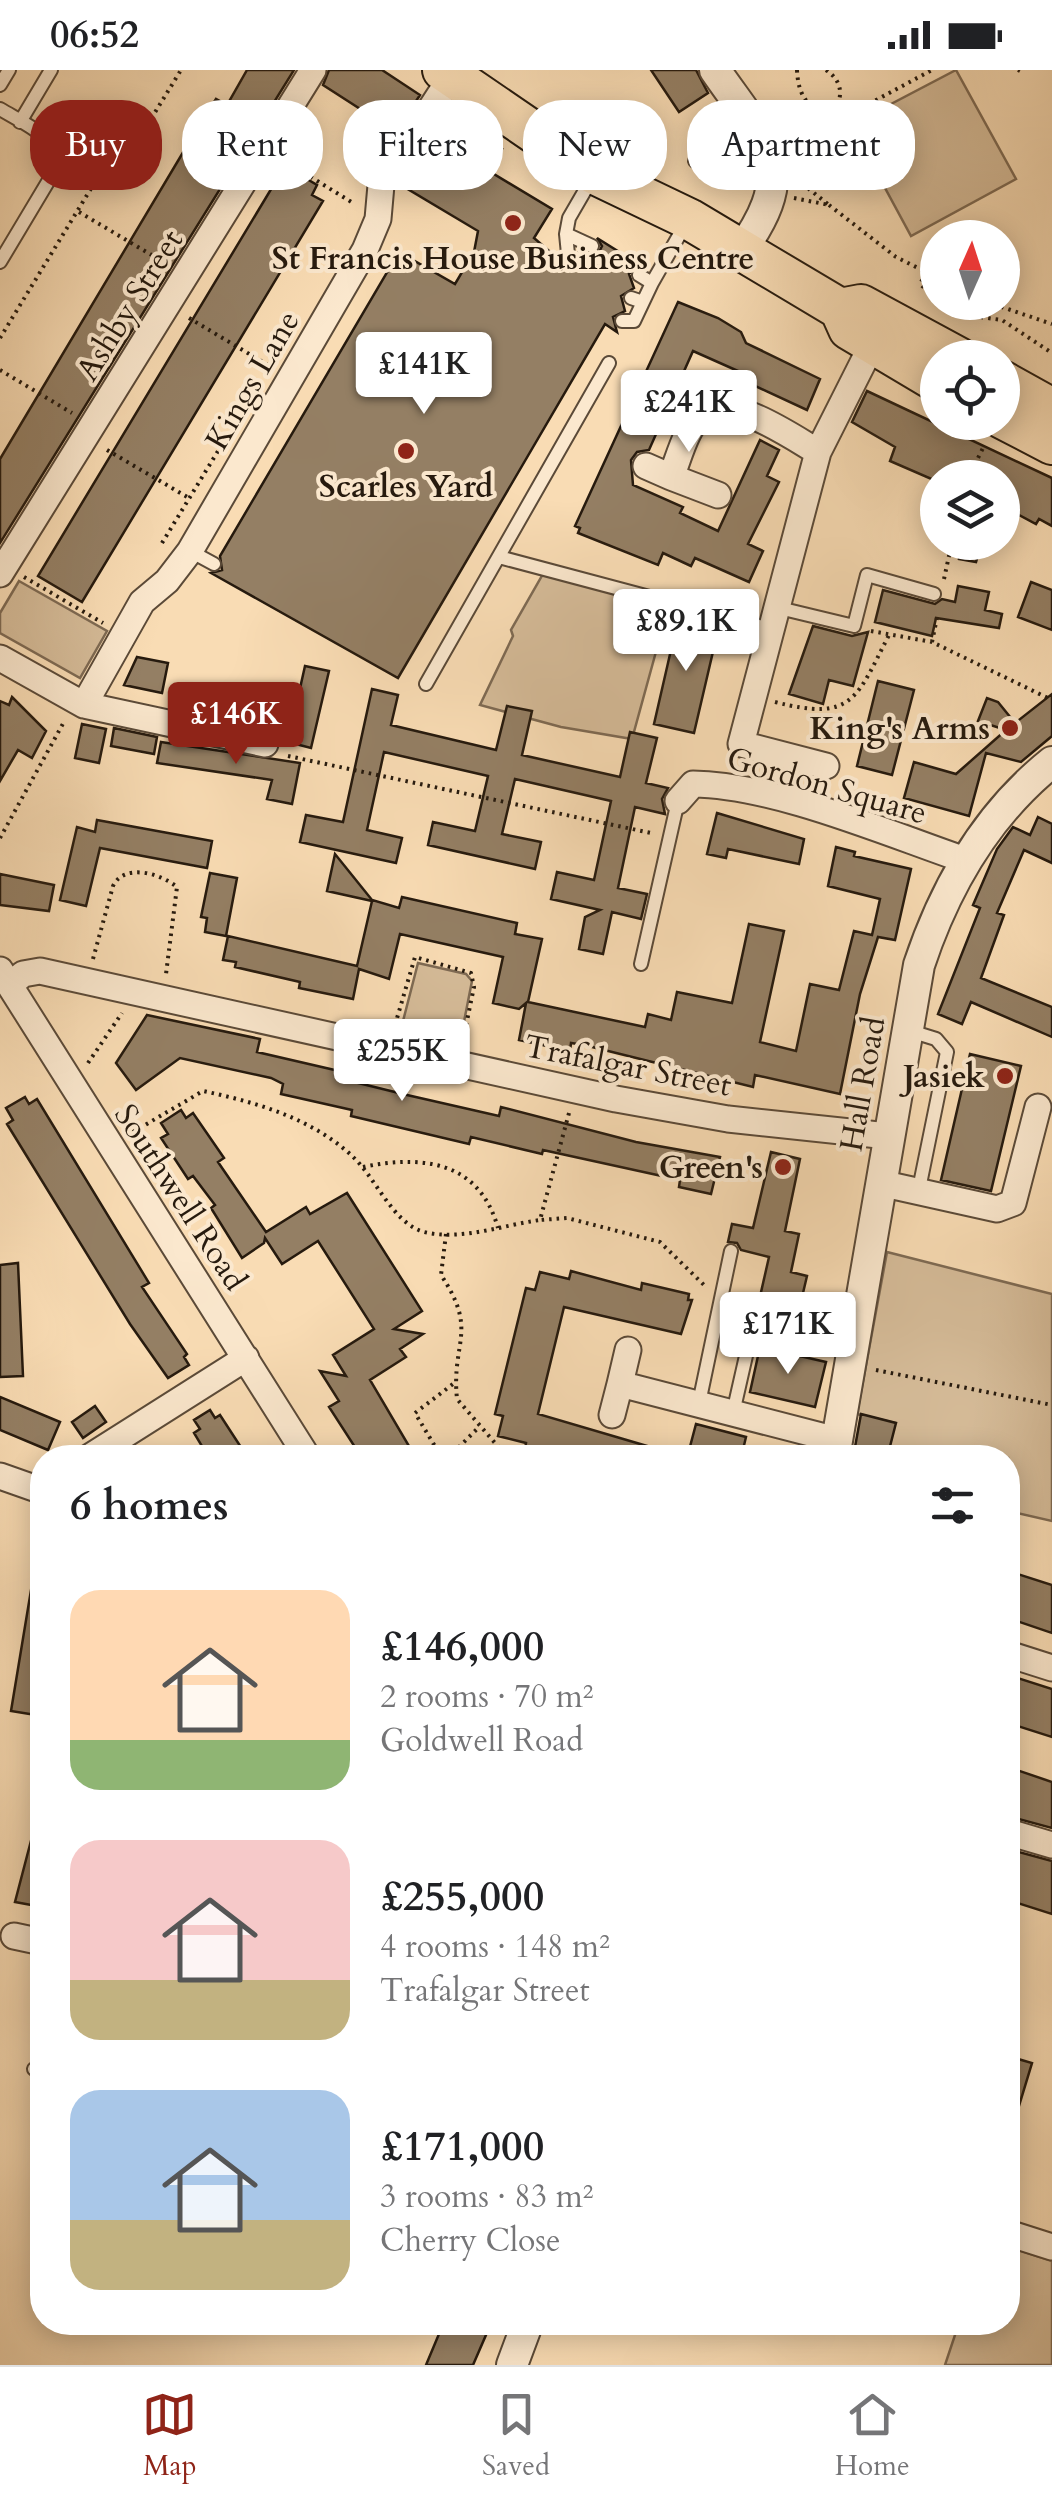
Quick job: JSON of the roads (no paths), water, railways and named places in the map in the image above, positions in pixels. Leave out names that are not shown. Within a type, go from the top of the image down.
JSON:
[{"type":"main road","points":[[448,73],[523,125]]},
{"type":"main road","points":[[628,190],[689,219],[840,310],[849,329],[880,331],[920,344]]},
{"type":"main road","points":[[880,331],[920,366]]},
{"type":"street","name":"Ashby Street","points":[[2,570],[313,70]]},
{"type":"street","points":[[715,70],[736,100]]},
{"type":"street","name":"Kings Lane","points":[[80,702],[142,602],[167,581],[190,550],[366,250],[378,219],[382,186],[448,73]]},
{"type":"street","points":[[740,252],[773,190]]},
{"type":"street","points":[[826,766],[740,744],[818,452],[880,331]]},
{"type":"street","points":[[671,476],[690,430],[704,414],[726,407],[766,422],[818,452]]},
{"type":"street","points":[[646,466],[718,495]]},
{"type":"street","points":[[0,658],[80,702],[265,744]]},
{"type":"street","name":"Hall Road","points":[[837,1445],[919,965],[936,914],[965,860],[1049,768]]},
{"type":"street","name":"Gordon Square","points":[[678,801],[693,784],[728,786],[857,823],[965,860]]},
{"type":"street","name":"Trafalgar Street","points":[[5,978],[40,971],[575,1090],[728,1118],[888,1136]]},
{"type":"street","name":"Southwell Road","points":[[5,978],[300,1445]]},
{"type":"street","points":[[880,1184],[918,1189],[997,1209],[1013,1203],[1031,1168],[1038,1107]]},
{"type":"street","points":[[612,1416],[628,1350]]},
{"type":"street","points":[[109,1445],[246,1358]]},
{"type":"street","points":[[620,1384],[734,1413],[825,1445]]},
{"type":"street","points":[[0,1476],[30,1487]]},
{"type":"street","points":[[1020,1658],[1052,1668]]},
{"type":"street","points":[[1020,1836],[1052,1845]]},
{"type":"street","points":[[14,1936],[30,1939]]},
{"type":"street","points":[[1020,2237],[1052,2247]]},
{"type":"street","points":[[512,2365],[523,2335]]},
{"type":"lane","points":[[0,85],[9,70]]},
{"type":"lane","points":[[20,122],[51,70]]},
{"type":"lane","points":[[0,110],[48,140],[58,153],[58,165],[0,262]]},
{"type":"lane","points":[[568,254],[569,218],[586,190]]},
{"type":"lane","points":[[622,322],[634,321],[646,279],[689,219]]},
{"type":"lane","points":[[566,234],[592,246]]},
{"type":"lane","points":[[426,684],[608,364]]},
{"type":"lane","points":[[190,550],[214,564]]},
{"type":"lane","points":[[499,558],[772,618],[854,626],[866,575],[934,594]]},
{"type":"lane","points":[[641,964],[678,801]]},
{"type":"lane","points":[[906,1030],[936,1039],[947,1052],[918,1189]]},
{"type":"lane","points":[[699,1404],[732,1252]]},
{"type":"lane","points":[[734,1413],[753,1325],[805,1337],[824,1328],[854,1352]]},
{"type":"place","name":"St Francis House Business Centre","points":[[513,223]]},
{"type":"place","name":"Scarles Yard","points":[[406,451]]},
{"type":"place","name":"King's Arms","points":[[1010,728]]},
{"type":"place","name":"Jasiek","points":[[1005,1076]]},
{"type":"place","name":"Green's","points":[[783,1167]]}]
